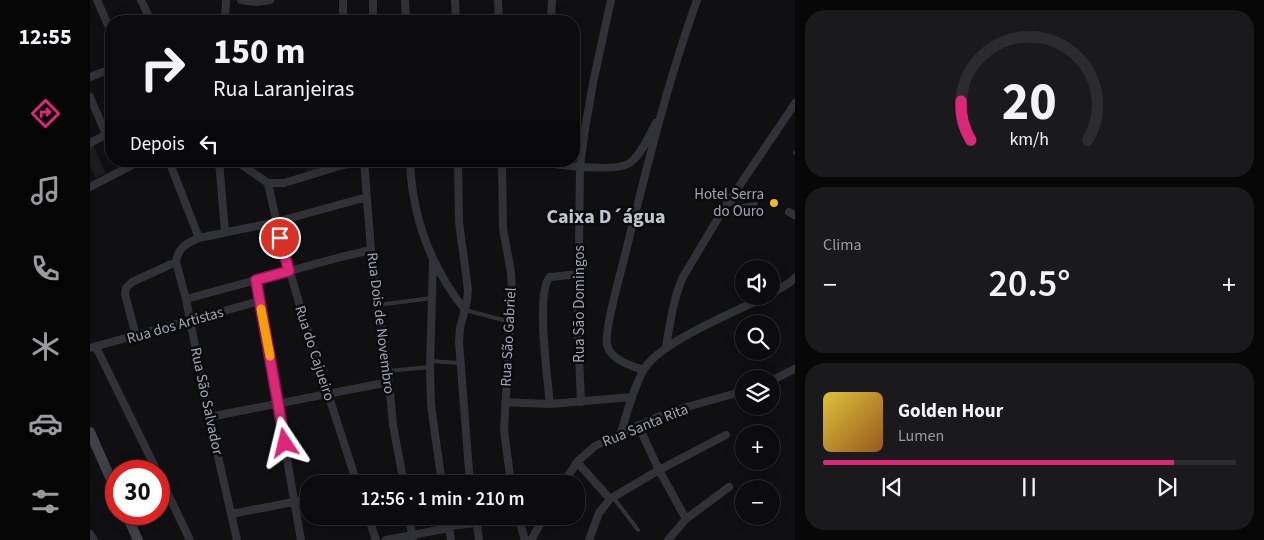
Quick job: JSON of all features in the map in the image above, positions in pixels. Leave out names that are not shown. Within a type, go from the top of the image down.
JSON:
[{"type":"street","points":[[97,0],[105,18]]},
{"type":"street","points":[[141,0],[148,15]]},
{"type":"street","points":[[225,15],[226,0]]},
{"type":"street","points":[[243,0],[270,0]]},
{"type":"street","points":[[343,0],[343,15]]},
{"type":"street","points":[[372,0],[373,15]]},
{"type":"street","points":[[405,0],[406,15]]},
{"type":"street","points":[[455,0],[456,15]]},
{"type":"street","points":[[498,0],[499,15]]},
{"type":"street","points":[[551,15],[552,0]]},
{"type":"street","name":"Rua São Domingos","points":[[580,166],[593,83],[611,0]]},
{"type":"street","points":[[643,370],[625,363],[610,351],[607,343],[608,333],[617,288],[660,115],[697,0]]},
{"type":"street","points":[[90,77],[105,71]]},
{"type":"street","points":[[90,97],[105,125]]},
{"type":"street","points":[[666,347],[679,286],[690,265],[728,203],[795,102]]},
{"type":"street","points":[[580,166],[612,168],[628,164],[638,155],[660,115]]},
{"type":"street","points":[[90,143],[105,135]]},
{"type":"street","points":[[90,187],[128,167]]},
{"type":"street","points":[[170,167],[200,238]]},
{"type":"street","points":[[220,167],[225,232]]},
{"type":"street","points":[[245,167],[268,183],[284,183],[331,167]]},
{"type":"street","name":"Rua Dois de Novembro","points":[[364,167],[371,250],[394,425],[403,475]]},
{"type":"street","points":[[410,167],[415,209],[433,261],[446,284],[465,310]]},
{"type":"street","points":[[458,167],[459,222],[468,301],[458,342],[469,475]]},
{"type":"street","name":"Rua São Gabriel","points":[[502,167],[503,229],[511,272],[511,322],[504,430],[509,475]]},
{"type":"street","name":"Rua São Domingos","points":[[580,167],[578,334],[581,402]]},
{"type":"street","name":"Rua do Cajueiro","points":[[268,183],[289,271],[354,475]]},
{"type":"street","points":[[136,336],[125,294],[126,288],[132,282],[176,262],[182,247],[188,243],[200,238],[276,222],[367,197]]},
{"type":"street","points":[[186,299],[341,256],[371,250]]},
{"type":"street","points":[[433,261],[430,364],[431,406],[441,475]]},
{"type":"street","name":"Rua São Salvador","points":[[176,262],[186,299],[209,417],[237,540]]},
{"type":"street","points":[[550,404],[543,319],[546,283],[550,277],[579,274]]},
{"type":"street","points":[[780,288],[795,277]]},
{"type":"street","points":[[256,280],[301,540]]},
{"type":"street","name":"Rua dos Artistas","points":[[93,348],[260,301]]},
{"type":"street","points":[[621,433],[643,370],[651,360],[666,347],[749,305]]},
{"type":"street","points":[[93,348],[151,460]]},
{"type":"street","points":[[780,376],[795,368]]},
{"type":"street","points":[[209,417],[389,382]]},
{"type":"street","name":"Rua Santa Rita","points":[[569,475],[577,462],[595,446],[621,433],[683,408],[735,394]]},
{"type":"street","points":[[505,402],[550,404],[632,397]]},
{"type":"street","points":[[638,426],[659,470],[686,519]]},
{"type":"street","points":[[90,432],[105,466]]},
{"type":"street","points":[[589,540],[600,513],[612,498],[659,470],[726,435]]},
{"type":"street","points":[[577,462],[612,498]]},
{"type":"street","points":[[668,540],[686,519],[729,487]]},
{"type":"street","points":[[170,498],[190,540]]},
{"type":"street","points":[[231,514],[300,501]]},
{"type":"street","points":[[131,525],[138,540]]},
{"type":"street","points":[[371,525],[376,540]]},
{"type":"street","points":[[448,525],[451,540]]},
{"type":"street","points":[[477,525],[479,540]]},
{"type":"street","points":[[521,525],[525,540]]},
{"type":"street","points":[[531,540],[540,525]]},
{"type":"street","points":[[386,540],[412,537],[449,528]]},
{"type":"street","points":[[90,534],[94,540]]},
{"type":"lane","points":[[728,203],[743,206],[756,204]]},
{"type":"lane","points":[[378,306],[433,298]]},
{"type":"lane","points":[[465,310],[511,322]]},
{"type":"lane","points":[[388,370],[430,364],[459,363]]},
{"type":"lane","points":[[612,498],[638,530]]},
{"type":"lane","points":[[449,528],[459,525]]},
{"type":"shaded area","points":[[93,145],[106,173],[96,178],[90,165],[90,147]]},
{"type":"shaded area","points":[[306,167],[322,167],[307,172]]},
{"type":"slow traffic","points":[[261,309],[270,356]]},
{"type":"place","name":"Hotel Serra do Ouro","points":[[774,203]]},
{"type":"district","name":"Caixa D´água","points":[[606,216]]},
{"type":"route","points":[[280,238],[289,271],[256,280],[285,443]]}]
